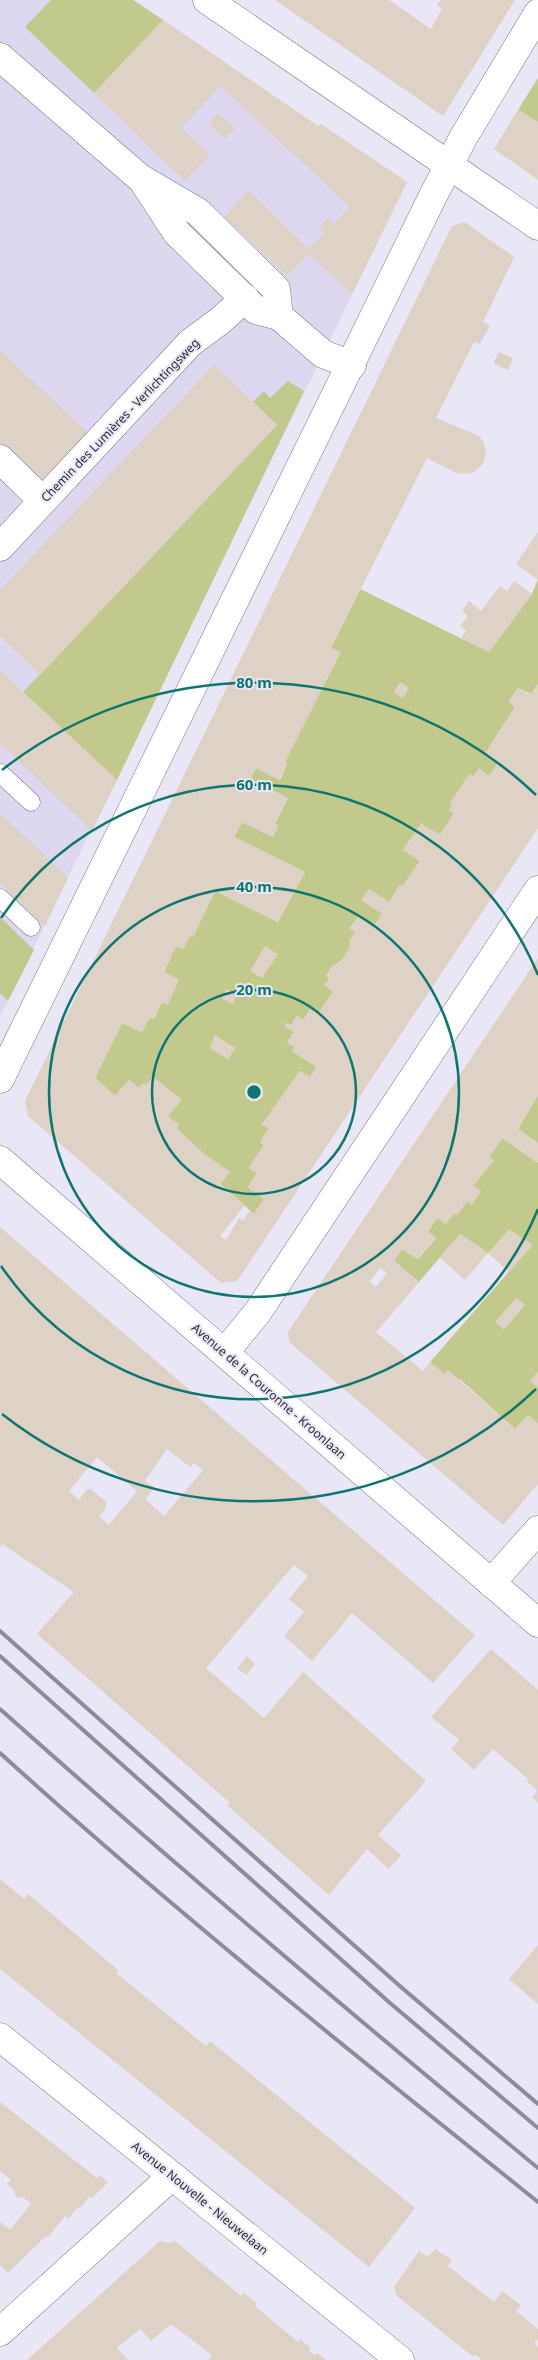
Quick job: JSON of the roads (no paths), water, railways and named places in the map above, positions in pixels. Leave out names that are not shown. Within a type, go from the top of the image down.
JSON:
[{"type":"street","points":[[207,0],[538,226]]},
{"type":"street","points":[[0,1079],[449,166],[538,13]]},
{"type":"street","points":[[0,57],[140,178],[198,212],[276,290],[279,316]]},
{"type":"street","points":[[140,178],[178,233],[256,310],[279,316],[322,354],[352,365]]},
{"type":"street","name":"Chemin des Lumières - Verlichtingsweg","points":[[0,546],[190,343],[221,320],[245,298]]},
{"type":"street","points":[[0,459],[42,500]]},
{"type":"street","points":[[225,1352],[258,1313],[538,890]]},
{"type":"street","name":"Avenue de la Couronne - Kroonlaan","points":[[0,1160],[538,1623]]},
{"type":"street","points":[[491,1582],[538,1530]]},
{"type":"street","name":"Avenue Nouvelle - Nieuwelaan","points":[[0,2037],[400,2360]]},
{"type":"street","points":[[0,2332],[172,2176]]},
{"type":"lane","points":[[0,773],[31,802]]},
{"type":"lane","points":[[0,898],[31,928]]},
{"type":"railway","points":[[0,1631],[401,1987],[538,2104]]},
{"type":"railway","points":[[0,1656],[390,2003],[538,2128]]},
{"type":"railway","points":[[0,1709],[267,1941],[538,2168]]},
{"type":"railway","points":[[0,1753],[198,1926],[538,2202]]}]
